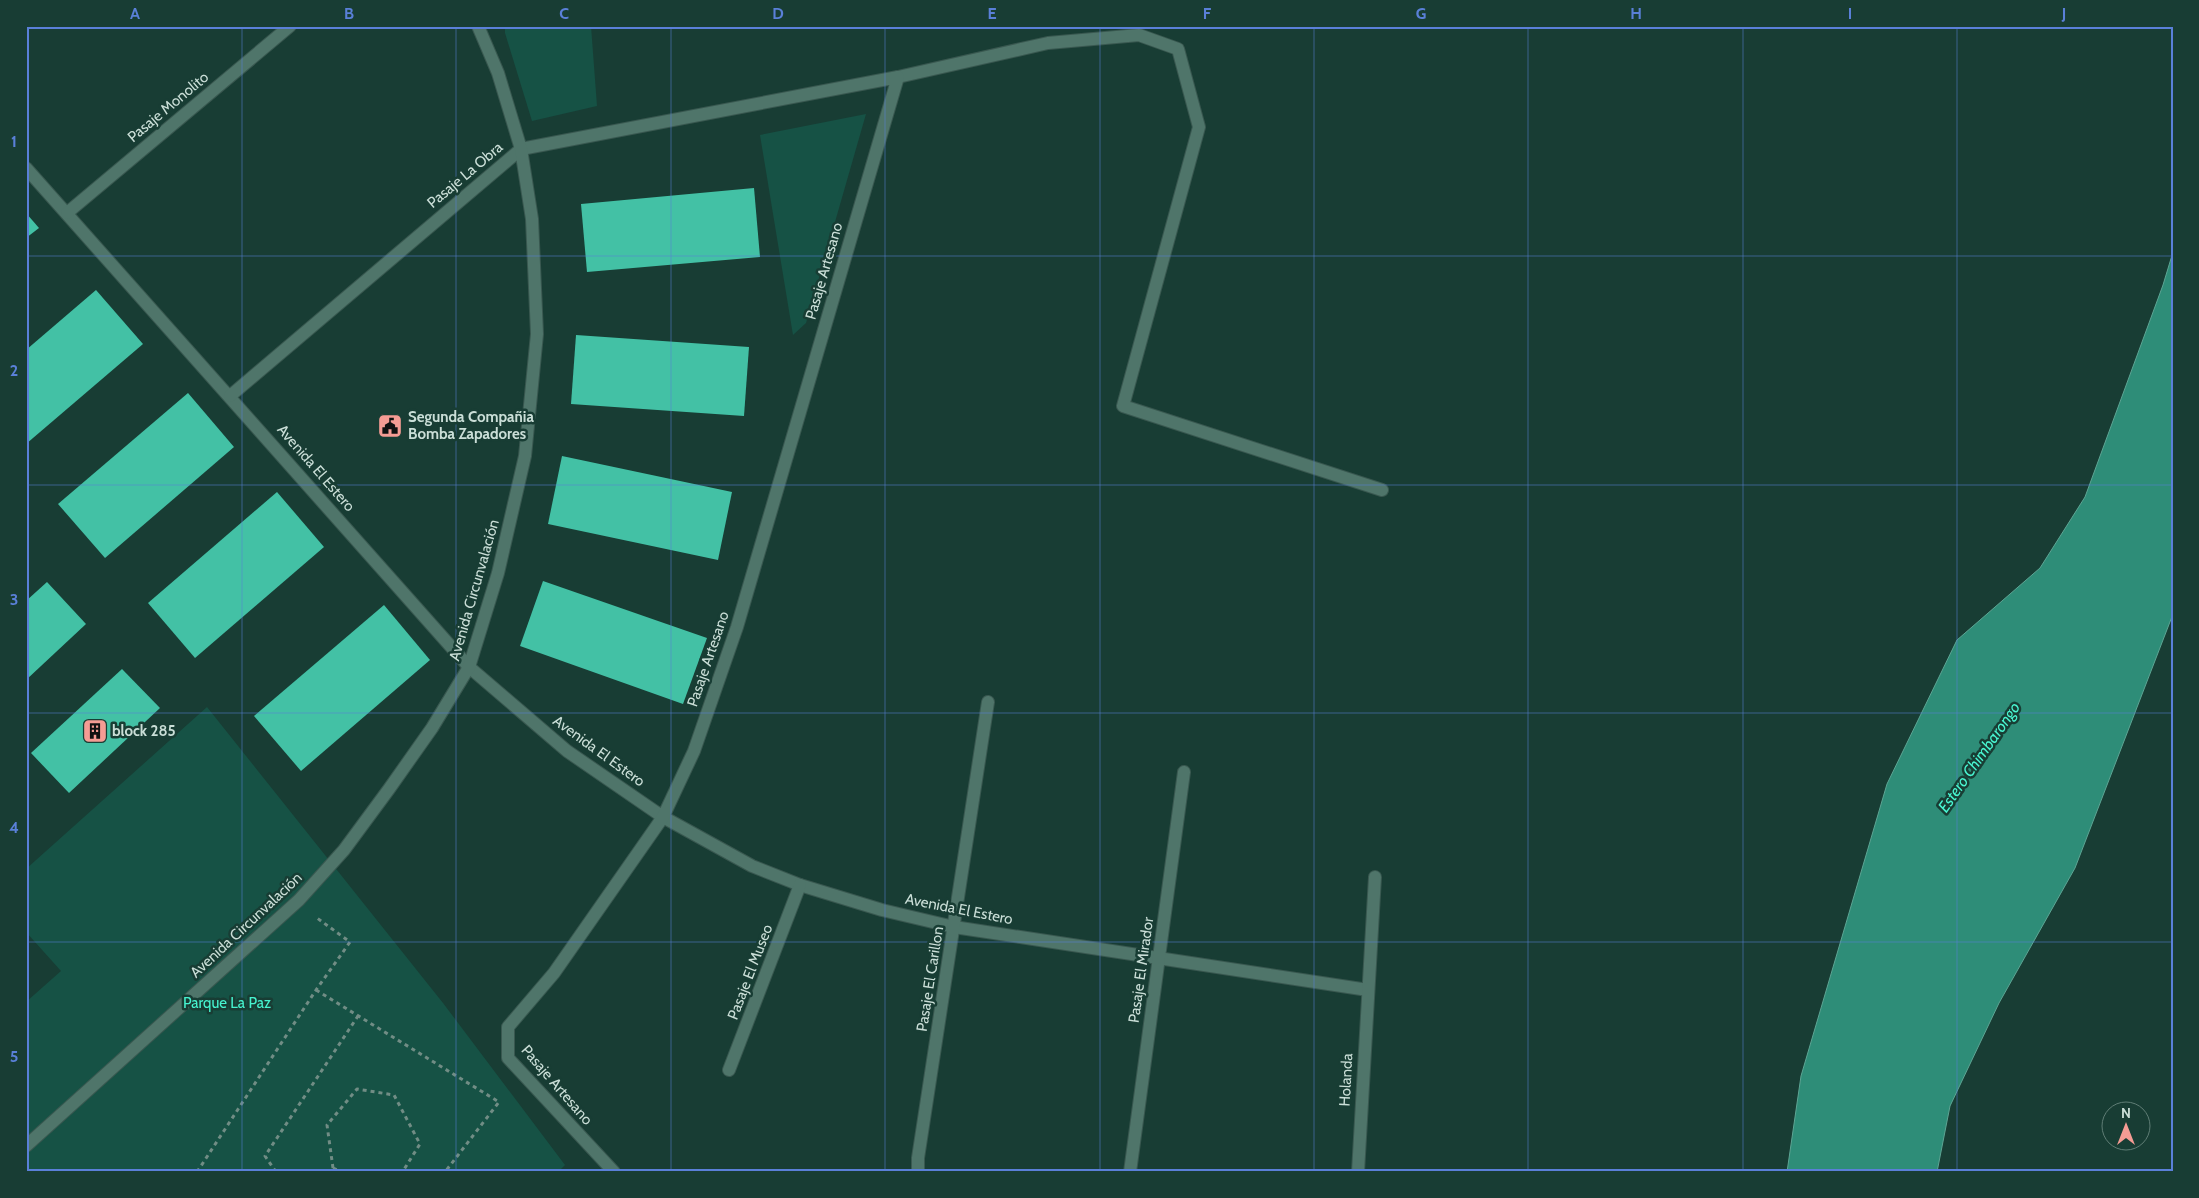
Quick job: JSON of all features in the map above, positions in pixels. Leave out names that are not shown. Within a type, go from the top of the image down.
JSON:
[{"type":"street","name":"Pasaje Monolito","points":[[67,214],[290,26]]},
{"type":"street","name":"Avenida Circunvalación","points":[[26,1146],[299,900],[344,850],[389,789],[432,728],[470,667],[500,564],[529,432],[537,334],[536,275],[532,219],[521,149],[498,74],[478,26]]},
{"type":"street","name":"Pasaje La Obra","points":[[230,396],[521,149],[898,76],[1048,43],[1139,35],[1178,49],[1199,128],[1123,406],[1382,490]]},
{"type":"street","name":"Pasaje Artesano","points":[[614,1172],[508,1058],[508,1027],[554,973],[663,817],[694,751],[737,627],[898,76]]},
{"type":"street","name":"Avenida El Estero","points":[[26,168],[470,667],[568,751],[663,817],[752,866],[800,885],[882,910],[954,926],[1368,990]]},
{"type":"street","name":"Pasaje El Carillon","points":[[918,1172],[918,1158],[988,702]]},
{"type":"street","name":"Pasaje El Mirador","points":[[1130,1172],[1184,772]]},
{"type":"street","name":"Holanda","points":[[1358,1172],[1375,877]]},
{"type":"street","name":"Pasaje El Museo","points":[[729,1070],[800,885]]},
{"type":"path","points":[[197,1172],[316,990],[499,1102],[446,1172]]},
{"type":"path","points":[[276,1172],[265,1156],[358,1016]]},
{"type":"path","points":[[334,1168],[327,1125],[357,1089],[394,1095],[420,1144],[404,1171],[399,1172]]},
{"type":"path","points":[[328,1172],[334,1168]]},
{"type":"path","points":[[334,1168],[342,1172]]},
{"type":"green space","points":[[505,26],[591,26],[597,106],[532,121],[505,33]]},
{"type":"green space","points":[[866,114],[806,323],[793,335],[760,135]]},
{"type":"green space","name":"Parque La Paz","points":[[207,707],[443,1003],[565,1165],[558,1172],[26,1172],[26,1002],[61,971],[26,932],[26,869]]},
{"type":"water","name":"Estero Chimbarongo","points":[[2173,252],[2173,614],[2075,868],[1999,1003],[1950,1106],[1937,1172],[1787,1172],[1801,1076],[1887,784],[1957,640],[2040,568],[2085,497],[2163,285]]},
{"type":"building","points":[[754,188],[760,257],[587,272],[581,204]]},
{"type":"building","points":[[26,213],[39,228],[26,238]]},
{"type":"building","points":[[96,290],[143,344],[26,444],[26,350]]},
{"type":"building","points":[[576,335],[749,347],[744,416],[571,404]]},
{"type":"building","points":[[188,393],[234,447],[105,558],[58,504]]},
{"type":"building","points":[[562,456],[732,492],[718,560],[548,524]]},
{"type":"building","points":[[277,492],[324,547],[195,658],[148,603]]},
{"type":"building","points":[[543,581],[707,638],[683,704],[520,646]]},
{"type":"building","points":[[47,582],[86,624],[26,680],[26,601]]},
{"type":"building","points":[[384,605],[430,660],[301,771],[254,716]]},
{"type":"building","name":"block 285","points":[[122,669],[160,708],[69,793],[31,753]]},
{"type":"place","name":"Segunda Compañia Bomba Zapadores","points":[[390,426]]},
{"type":"place","name":"block 285","points":[[95,731]]}]
